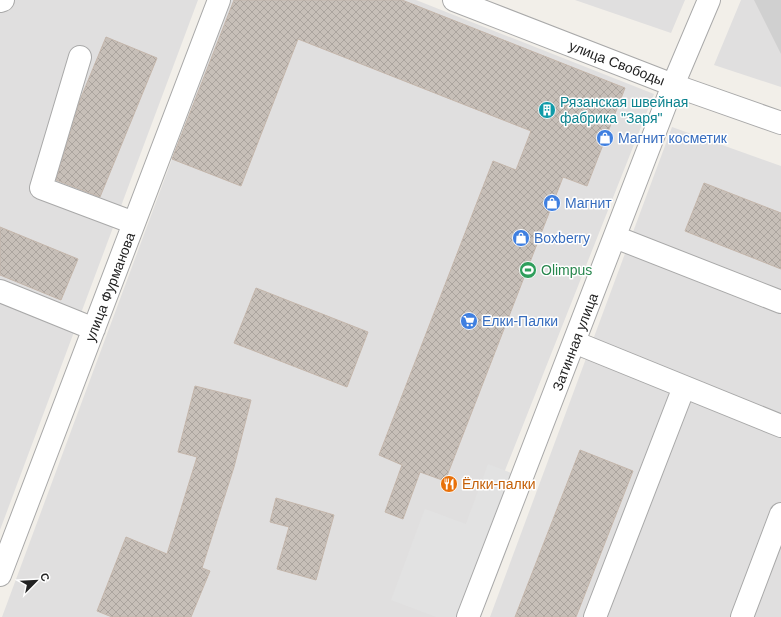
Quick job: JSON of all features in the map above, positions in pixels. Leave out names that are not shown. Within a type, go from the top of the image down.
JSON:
[{"type":"street","name":"улица Фурманова","points":[[0,575],[5,545],[94,329],[219,0]]},
{"type":"street","name":"улица Свободы","points":[[454,0],[673,85],[781,123]]},
{"type":"street","name":"Затинная улица","points":[[468,617],[673,85],[709,0]]},
{"type":"street","points":[[80,57],[41,188],[134,223]]},
{"type":"street","points":[[615,236],[781,302]]},
{"type":"street","points":[[0,290],[94,329]]},
{"type":"street","points":[[574,342],[781,426]]},
{"type":"street","points":[[595,617],[684,387]]},
{"type":"street","points":[[742,617],[781,514]]},
{"type":"shaded area","points":[[0,0],[198,0],[0,530]]},
{"type":"shaded area","points":[[231,0],[416,0],[654,94],[447,617],[2,617]]},
{"type":"shaded area","points":[[575,0],[685,0],[671,33]]},
{"type":"shaded area","points":[[741,0],[781,0],[781,87],[714,65]]},
{"type":"shaded area","points":[[754,0],[781,0],[781,54]]},
{"type":"shaded area","points":[[672,127],[781,166],[781,617],[490,617]]},
{"type":"shaded area","points":[[488,464],[511,473],[458,617],[436,617],[391,600],[425,509],[466,524]]},
{"type":"building","name":"Рязанская швейная фабрика \"Заря\"","points":[[234,0],[402,0],[625,88],[587,186],[563,177],[445,481],[420,472],[403,519],[385,512],[402,465],[379,455],[493,161],[516,170],[531,131],[298,39],[241,186],[172,159]]},
{"type":"building","points":[[106,37],[157,58],[100,197],[56,180],[80,100]]},
{"type":"building","points":[[704,183],[781,213],[781,269],[685,231]]},
{"type":"building","points":[[0,227],[78,259],[61,300],[0,275]]},
{"type":"building","points":[[256,288],[368,332],[347,387],[234,343]]},
{"type":"building","points":[[195,386],[251,400],[234,467],[202,568],[210,571],[191,617],[112,617],[97,611],[126,537],[167,554],[197,457],[178,452]]},
{"type":"building","points":[[580,450],[633,471],[576,617],[515,617]]},
{"type":"building","points":[[276,498],[334,515],[316,580],[277,569],[289,527],[270,522]]},
{"type":"place","name":"Рязанская швейная фабрика \"Заря\"","points":[[547,110]]},
{"type":"place","name":"Магнит косметик","points":[[605,138]]},
{"type":"place","name":"Магнит","points":[[552,203]]},
{"type":"place","name":"Boxberry","points":[[521,238]]},
{"type":"place","name":"Olimpus","points":[[528,270]]},
{"type":"place","name":"Елки-Палки","points":[[469,321]]},
{"type":"place","name":"Ёлки-палки","points":[[449,484]]}]
